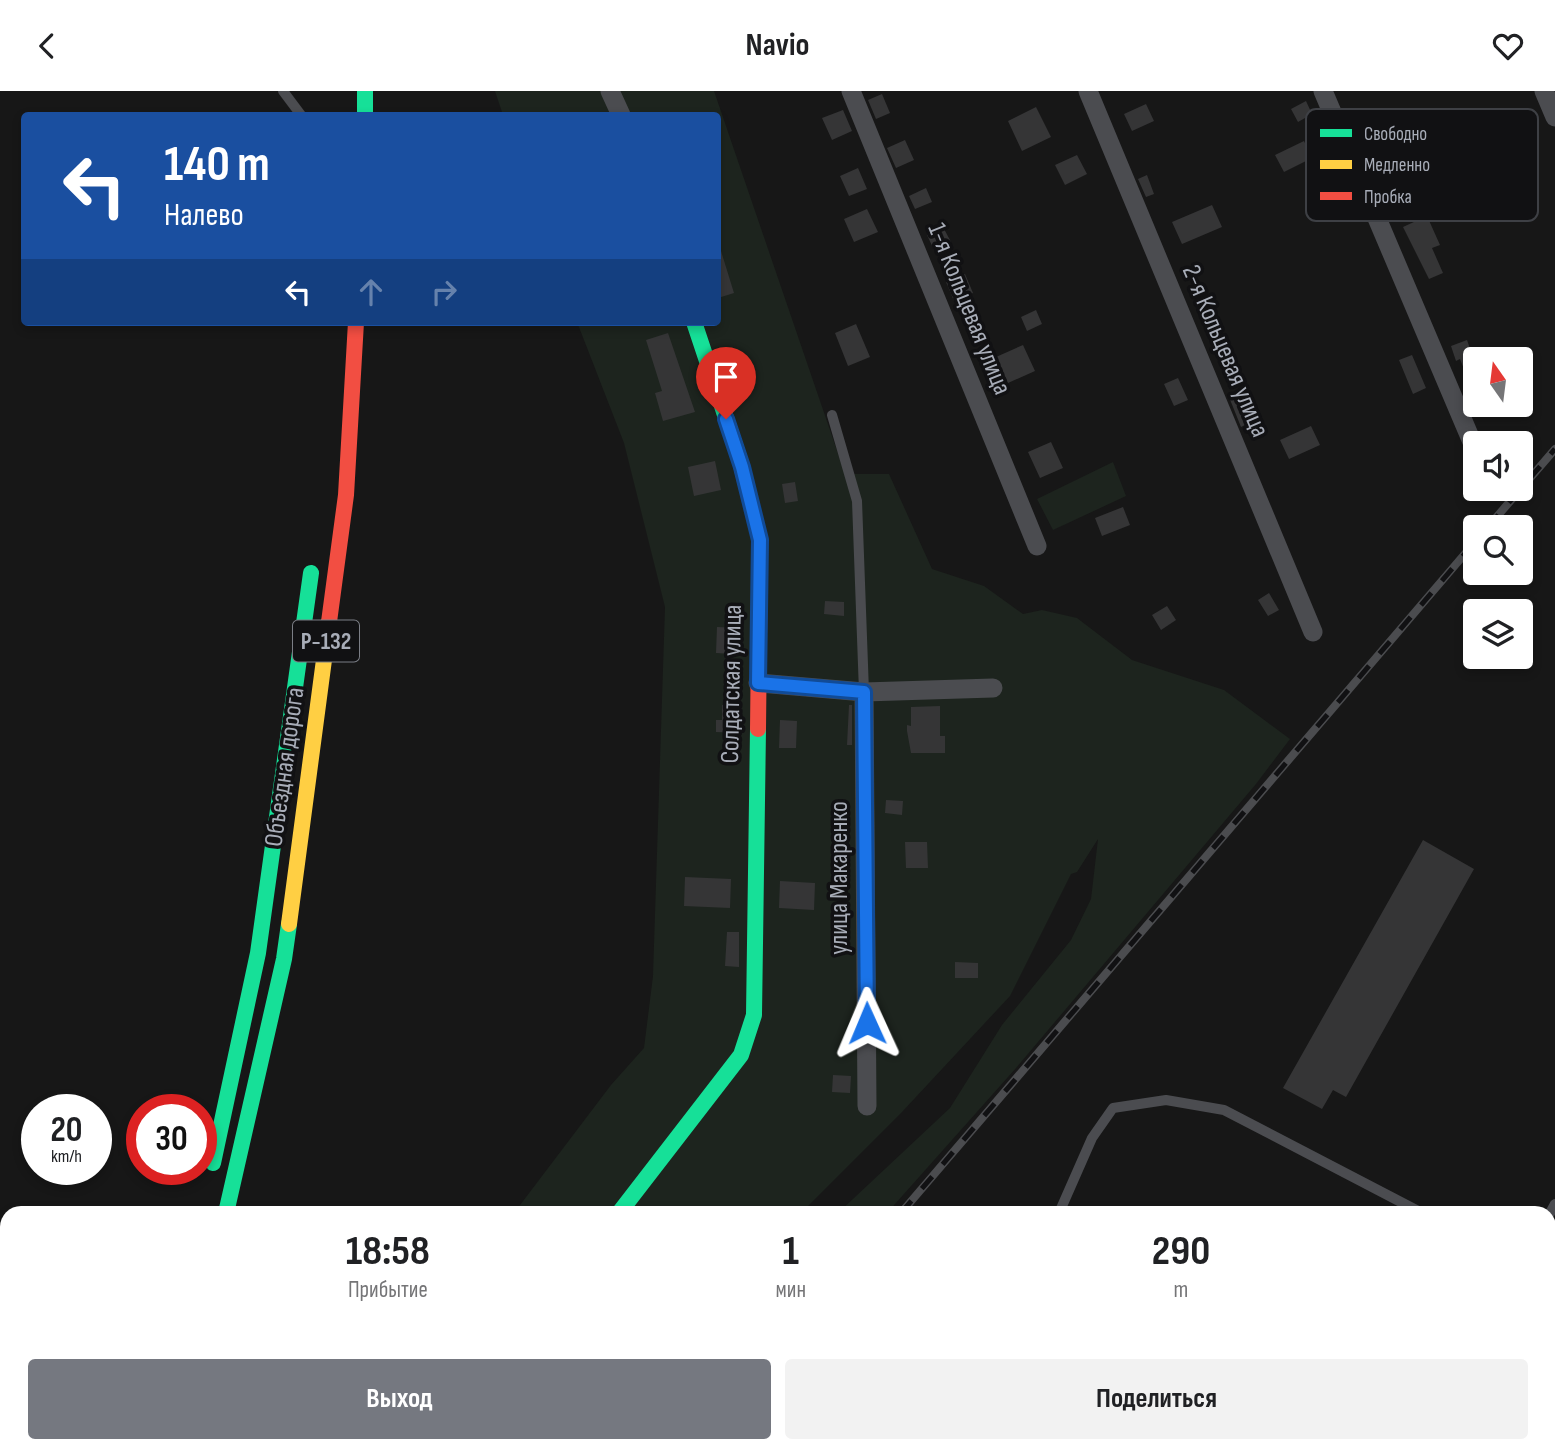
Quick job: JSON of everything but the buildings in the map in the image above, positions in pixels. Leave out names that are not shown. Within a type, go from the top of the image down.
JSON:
[{"type":"main road","points":[[365,91],[365,112]]},
{"type":"main road","name":"Объездная дорога","points":[[228,1206],[284,960],[346,495],[356,326]]},
{"type":"main road","name":"Солдатская улица","points":[[623,1206],[741,1055],[754,1015],[760,540],[742,467],[695,326]]},
{"type":"main road","name":"Объездная дорога","points":[[217,1146],[258,953],[313,560]]},
{"type":"street","points":[[610,91],[620,112]]},
{"type":"street","name":"1-я Кольцевая улица","points":[[851,91],[1037,546]]},
{"type":"street","name":"2-я Кольцевая улица","points":[[1088,91],[1313,632]]},
{"type":"street","points":[[1323,91],[1331,109]]},
{"type":"street","points":[[1544,91],[1555,117]]},
{"type":"street","points":[[1378,221],[1467,431]]},
{"type":"street","points":[[758,683],[864,692],[993,688]]},
{"type":"street","name":"улица Макаренко","points":[[864,692],[867,1106]]},
{"type":"lane","points":[[283,91],[299,112]]},
{"type":"lane","points":[[832,415],[857,501],[864,692]]},
{"type":"lane","points":[[1062,1206],[1092,1138],[1112,1108],[1166,1100],[1224,1110],[1409,1206]]},
{"type":"shaded area","points":[[495,91],[714,91],[845,474],[889,474],[932,569],[984,586],[1023,614],[1042,610],[1077,618],[1132,660],[1224,690],[1290,739],[1256,784],[1016,1068],[893,1206],[845,1206],[950,1108],[1002,1025],[1071,940],[1091,899],[1098,839],[1077,872],[1071,874],[1010,996],[902,1112],[808,1206],[519,1206],[611,1085],[644,1048],[653,976],[665,607],[624,443],[579,326],[721,326],[721,112],[502,112]]},
{"type":"shaded area","points":[[1113,462],[1126,496],[1053,530],[1037,499]]},
{"type":"railway","points":[[1498,515],[1555,449]]},
{"type":"railway","points":[[907,1206],[1463,556]]},
{"type":"traffic: fast","points":[[365,91],[365,112]]},
{"type":"traffic: fast","points":[[695,326],[739,457]]},
{"type":"traffic: fast","points":[[217,1144],[258,953],[311,573]]},
{"type":"traffic: fast","points":[[624,1206],[741,1055],[754,1015],[758,729]]},
{"type":"traffic: fast","points":[[228,1206],[284,959],[289,924]]},
{"type":"traffic: slow","points":[[289,924],[329,622]]},
{"type":"traffic: jam","points":[[329,622],[346,495],[356,326]]},
{"type":"traffic: jam","points":[[739,457],[760,540],[758,729]]},
{"type":"route","points":[[726,419],[742,467],[760,540],[758,683],[864,692],[867,1023]]}]
